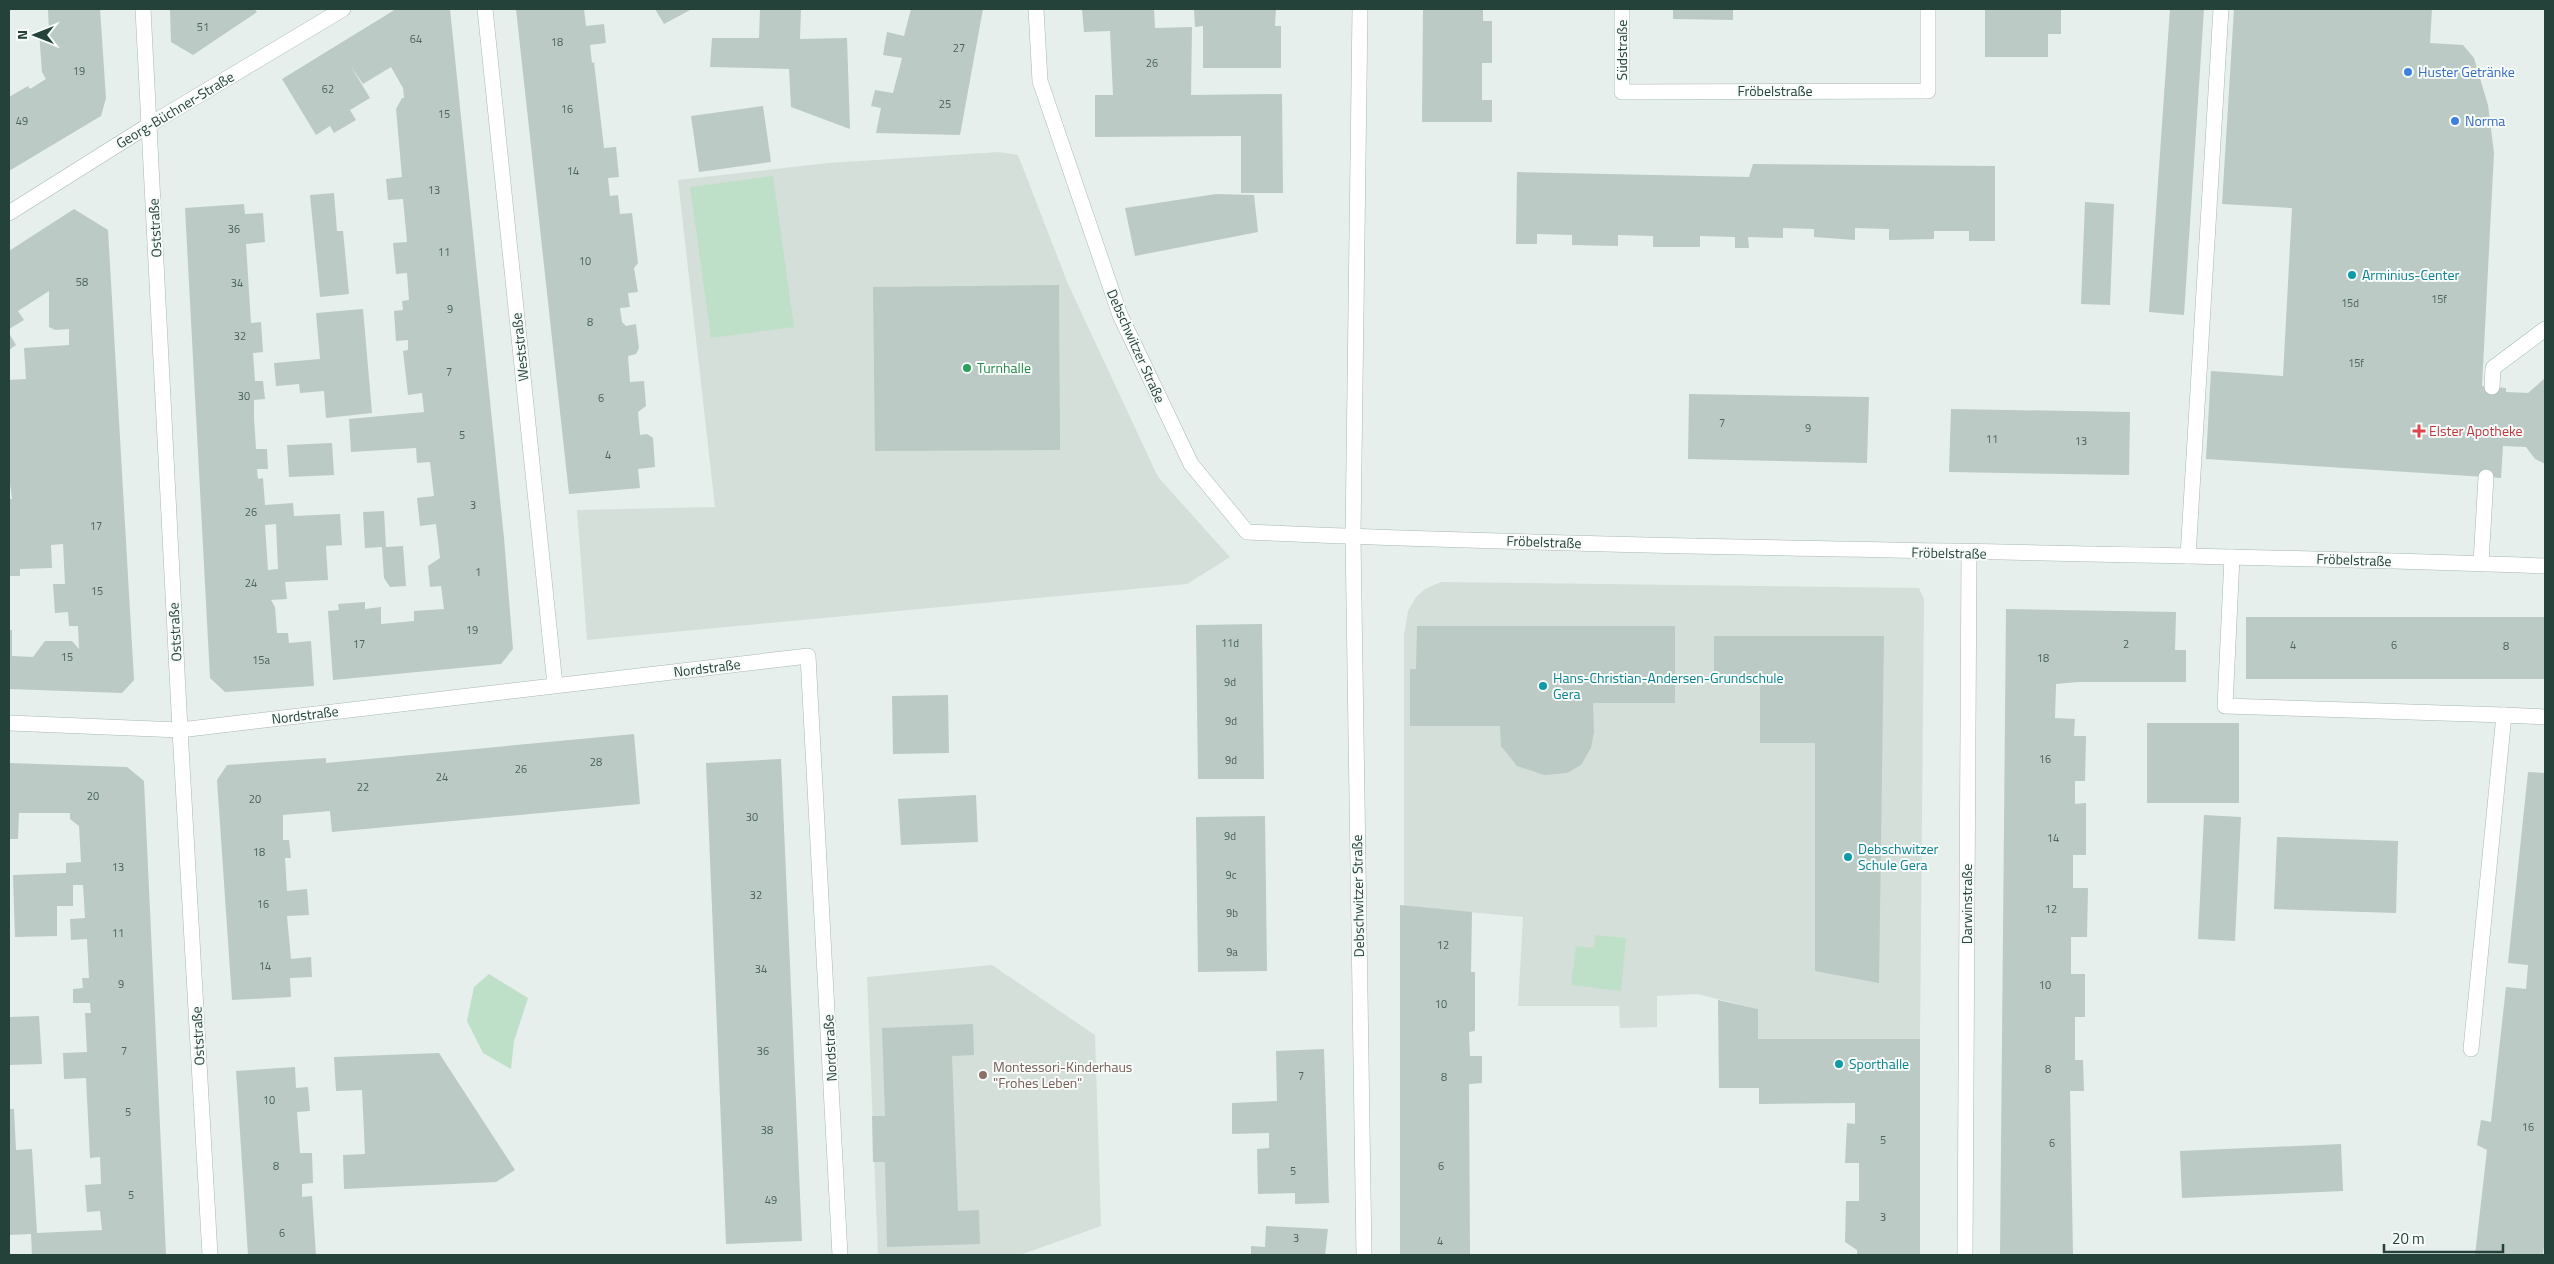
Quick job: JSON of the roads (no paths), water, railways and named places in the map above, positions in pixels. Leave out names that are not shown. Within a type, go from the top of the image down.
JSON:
[{"type":"street","name":"Oststraße","points":[[143,9],[180,730],[210,1255]]},
{"type":"street","name":"Georg-Büchner-Straße","points":[[9,213],[150,125],[343,9]]},
{"type":"street","name":"Weststraße","points":[[485,9],[555,685]]},
{"type":"street","name":"Debschwitzer Straße","points":[[1036,9],[1040,81],[1120,315],[1190,464],[1248,532],[1353,536]]},
{"type":"street","name":"Debschwitzer Straße","points":[[1360,9],[1353,536],[1364,1255]]},
{"type":"street","name":"Südstraße","points":[[1622,9],[1622,92]]},
{"type":"street","name":"Fröbelstraße","points":[[1622,92],[1928,91],[1928,9]]},
{"type":"street","points":[[2188,556],[2221,9]]},
{"type":"street","points":[[2492,387],[2493,368],[2545,329]]},
{"type":"street","points":[[2481,563],[2486,477]]},
{"type":"street","name":"Fröbelstraße","points":[[1353,536],[2545,566]]},
{"type":"street","name":"Darwinstraße","points":[[1965,1255],[1969,553]]},
{"type":"street","points":[[2232,557],[2225,706],[2545,717]]},
{"type":"street","name":"Nordstraße","points":[[9,723],[180,730],[808,656],[840,1255]]},
{"type":"street","points":[[2471,1049],[2504,715]]},
{"type":"place","name":"Huster Getränke","points":[[2408,72]]},
{"type":"place","name":"Norma","points":[[2455,121]]},
{"type":"place","name":"Arminius-Center","points":[[2352,275]]},
{"type":"place","name":"Turnhalle","points":[[967,368]]},
{"type":"place","name":"Elster Apotheke","points":[[2419,431]]},
{"type":"place","name":"Hans-Christian-Andersen-Grundschule Gera","points":[[1543,686]]},
{"type":"place","name":"Debschwitzer Schule Gera","points":[[1848,857]]},
{"type":"place","name":"Sporthalle","points":[[1839,1064]]},
{"type":"place","name":"Montessori-Kinderhaus \"Frohes Leben\"","points":[[983,1075]]}]
